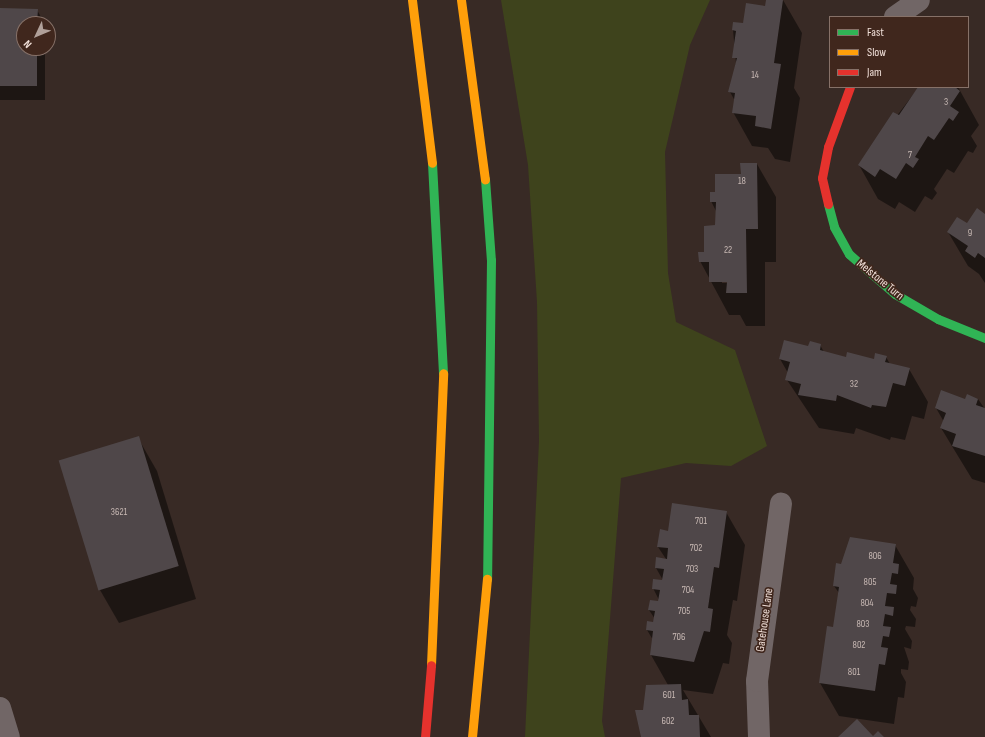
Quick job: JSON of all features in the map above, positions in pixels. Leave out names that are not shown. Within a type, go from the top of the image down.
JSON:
[{"type":"main road","points":[[412,0],[430,131],[443,377],[436,599],[425,737]]},
{"type":"main road","points":[[461,0],[484,165],[491,260],[489,536],[472,737]]},
{"type":"main road","name":"Melstone Turn","points":[[850,88],[828,147],[822,178],[834,227],[849,254],[896,294],[938,319],[985,338]]},
{"type":"street","points":[[896,16],[919,0]]},
{"type":"street","name":"Gatehouse Lane","points":[[759,737],[757,681],[781,504]]},
{"type":"street","points":[[0,708],[9,737]]},
{"type":"green space","points":[[501,0],[710,0],[690,45],[665,152],[668,273],[676,322],[735,350],[767,446],[731,466],[686,463],[621,478],[602,721],[605,737],[525,737],[539,441],[537,302],[528,165]]},
{"type":"building","points":[[766,0],[783,0],[774,63],[781,64],[771,129],[755,126],[756,116],[732,113],[735,93],[728,92],[737,58],[732,58],[736,31],[732,30],[733,22],[743,23],[746,3],[765,6]]},
{"type":"building","points":[[0,8],[38,9],[38,16],[16,16],[16,56],[37,56],[37,86],[0,86]]},
{"type":"building","points":[[917,88],[956,88],[960,91],[950,106],[959,112],[953,121],[949,118],[934,140],[928,136],[915,157],[919,159],[913,168],[906,163],[896,179],[880,169],[875,177],[858,165],[893,112],[899,115]]},
{"type":"building","points":[[740,163],[757,163],[758,229],[746,229],[747,293],[726,293],[727,282],[709,282],[709,262],[699,262],[698,252],[704,252],[704,226],[715,225],[716,202],[710,202],[710,192],[715,192],[715,174],[741,174]]},
{"type":"building","points":[[977,208],[985,214],[985,258],[978,253],[975,258],[965,251],[968,246],[947,232],[957,217],[967,223]]},
{"type":"building","points":[[784,340],[808,346],[810,341],[821,344],[820,350],[846,357],[847,352],[874,359],[875,353],[887,356],[885,362],[910,368],[905,386],[893,383],[886,407],[872,405],[871,408],[837,395],[836,401],[798,395],[801,384],[785,380],[790,362],[779,359]]},
{"type":"building","points":[[941,390],[965,399],[967,394],[978,399],[976,405],[985,408],[985,456],[952,446],[956,434],[940,428],[946,413],[935,408]]},
{"type":"building","points":[[139,436],[179,566],[98,591],[59,461]]},
{"type":"building","points":[[672,503],[727,511],[719,568],[714,567],[708,608],[713,609],[710,632],[704,631],[694,662],[650,655],[653,631],[646,630],[647,621],[653,622],[655,611],[648,610],[650,600],[658,601],[660,590],[652,589],[653,579],[662,580],[664,569],[655,568],[656,557],[667,559],[668,548],[657,547],[660,529],[668,531]]},
{"type":"building","points":[[850,537],[896,544],[893,563],[899,564],[898,574],[892,573],[890,584],[897,585],[896,594],[887,593],[885,606],[894,607],[893,616],[885,614],[883,626],[891,627],[889,637],[883,636],[881,647],[888,648],[885,665],[879,664],[875,691],[819,683],[827,626],[833,627],[839,587],[833,586],[836,563],[841,564]]},
{"type":"building","points":[[681,684],[682,700],[688,699],[689,715],[699,715],[700,737],[641,737],[635,710],[643,710],[646,685]]},
{"type":"building","points":[[857,719],[873,736],[878,731],[884,737],[838,737]]},
{"type":"traffic: fast","points":[[432,163],[443,373]]},
{"type":"traffic: fast","points":[[485,179],[491,260],[487,579]]},
{"type":"traffic: fast","points":[[828,204],[834,227],[849,254],[895,294],[938,319],[985,338]]},
{"type":"traffic: slow","points":[[412,0],[432,163]]},
{"type":"traffic: slow","points":[[461,0],[485,179]]},
{"type":"traffic: slow","points":[[431,665],[443,373]]},
{"type":"traffic: slow","points":[[472,737],[487,579]]},
{"type":"traffic: jam","points":[[828,204],[822,178],[828,147],[850,88]]},
{"type":"traffic: jam","points":[[425,737],[431,665]]}]
